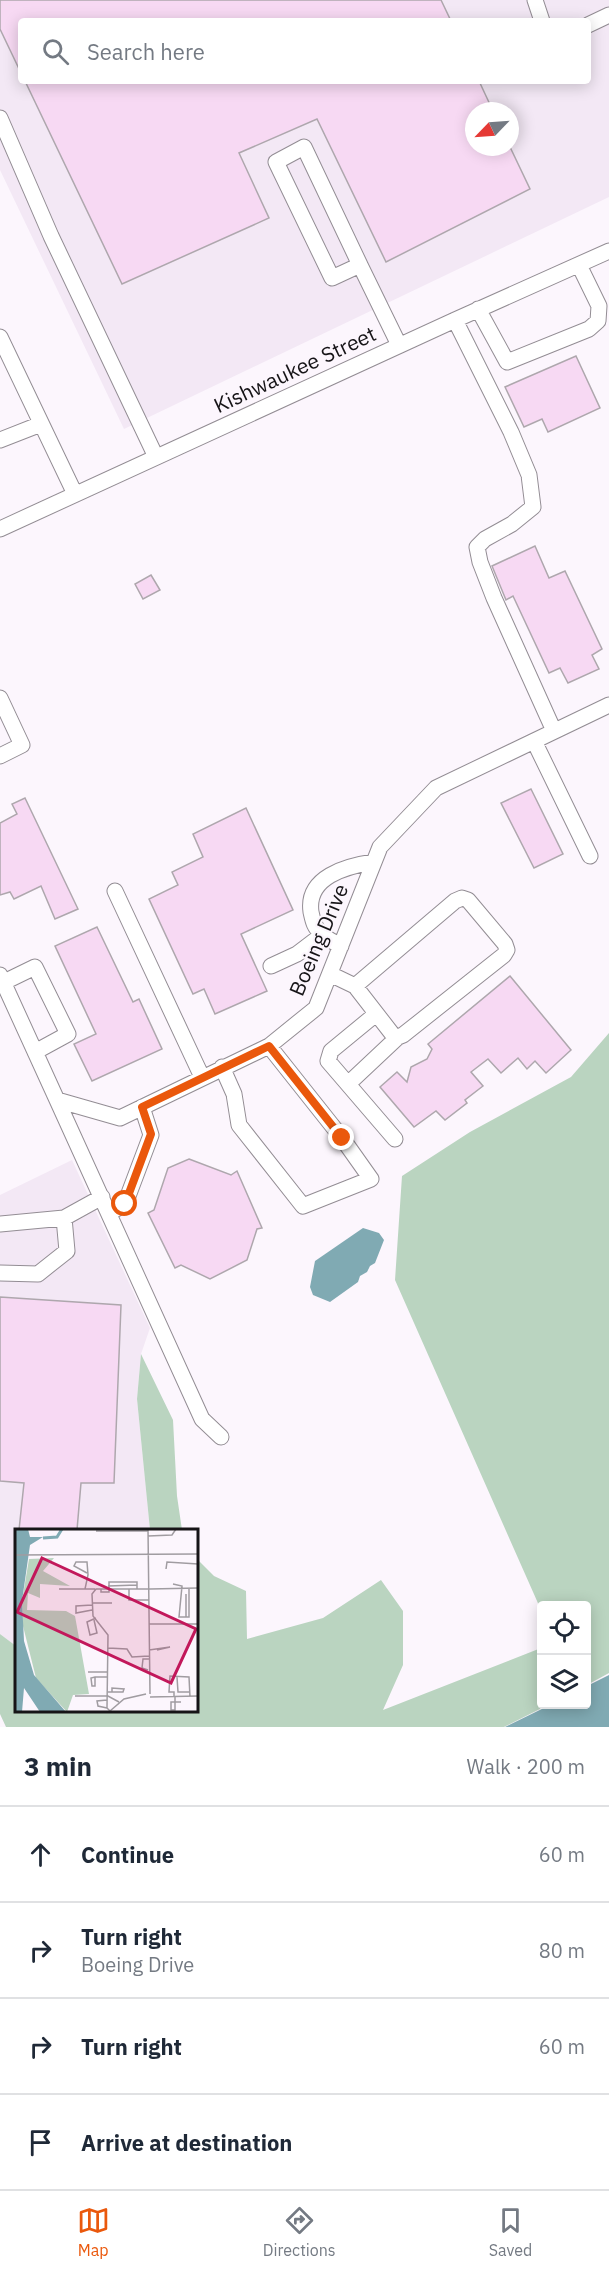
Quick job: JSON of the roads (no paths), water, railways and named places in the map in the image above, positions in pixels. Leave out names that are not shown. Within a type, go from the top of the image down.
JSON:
[{"type":"street","points":[[538,1],[541,18]]},
{"type":"street","points":[[591,24],[609,15]]},
{"type":"street","points":[[0,118],[51,236],[156,457]]},
{"type":"street","points":[[360,265],[332,278],[276,162],[304,147],[399,345]]},
{"type":"street","name":"Kishwaukee Street","points":[[0,529],[609,251]]},
{"type":"street","points":[[478,309],[507,362],[589,329],[598,321],[599,306],[579,265]]},
{"type":"street","points":[[454,320],[511,432],[529,475],[533,507],[477,547],[480,562],[494,598],[554,731]]},
{"type":"street","points":[[0,337],[75,494]]},
{"type":"street","points":[[0,440],[41,424]]},
{"type":"street","points":[[0,698],[25,744],[2,752]]},
{"type":"street","name":"Boeing Drive","points":[[57,1100],[120,1118],[269,1046],[316,1008],[380,847],[436,788],[609,705]]},
{"type":"street","points":[[534,741],[590,856]]},
{"type":"street","points":[[341,946],[322,935],[313,924],[310,904],[315,889],[326,877],[353,865],[374,862]]},
{"type":"street","points":[[115,891],[202,1077]]},
{"type":"street","points":[[348,1084],[398,1037],[504,955],[507,950],[505,944],[468,900],[462,898],[455,901],[355,986]]},
{"type":"street","points":[[271,966],[297,954],[322,935]]},
{"type":"street","points":[[35,1052],[68,1034],[34,967],[1,981],[202,1419],[221,1437]]},
{"type":"street","points":[[330,974],[355,986],[393,1035],[398,1037]]},
{"type":"street","points":[[376,1014],[331,1051],[328,1060],[394,1139]]},
{"type":"street","points":[[222,1067],[234,1094],[239,1125],[303,1206],[371,1179],[342,1138],[269,1046]]},
{"type":"street","points":[[109,1213],[125,1204],[151,1134],[142,1107]]},
{"type":"street","points":[[0,1224],[64,1218],[102,1197]]},
{"type":"street","points":[[0,1273],[38,1274],[67,1251],[64,1218]]},
{"type":"water","points":[[363,1228],[379,1233],[384,1240],[375,1263],[360,1276],[358,1282],[330,1302],[313,1295],[310,1287],[315,1261]]},
{"type":"water","points":[[609,1675],[609,1727],[505,1727],[542,1709],[591,1709],[591,1684]]}]
